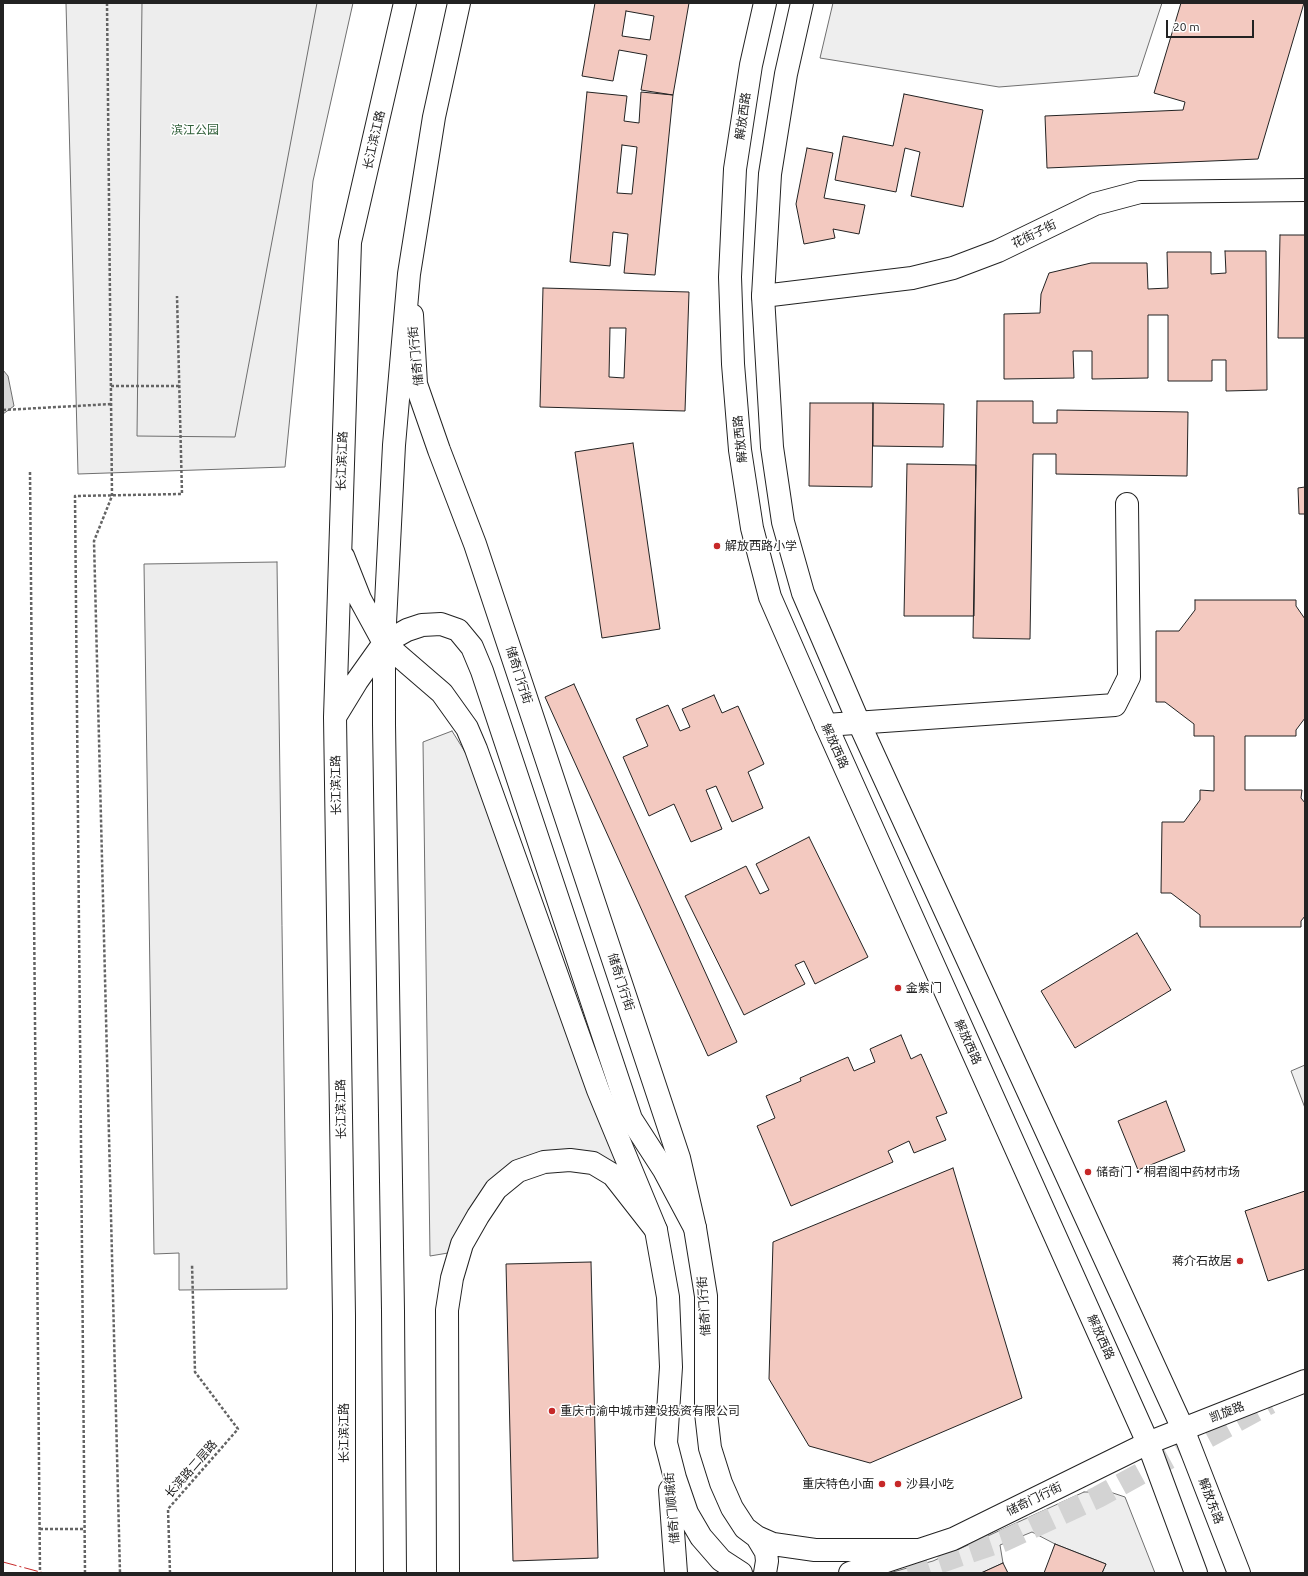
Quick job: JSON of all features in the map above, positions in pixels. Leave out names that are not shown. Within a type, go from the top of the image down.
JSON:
[{"type":"main road","name":"长江滨江路","points":[[344,1573],[344,1322],[339,548],[350,242],[405,3]]},
{"type":"main road","points":[[395,1573],[393,1287],[384,643],[394,445],[409,274],[434,117],[459,3]]},
{"type":"main road","name":"解放西路","points":[[765,3],[751,65],[735,169],[730,277],[732,364],[740,450],[756,542],[770,597],[1148,1443]]},
{"type":"main road","points":[[802,3],[786,74],[770,174],[763,296],[772,448],[783,522],[803,593],[859,723],[1184,1429]]},
{"type":"main road","name":"花街子街","points":[[763,296],[912,278],[952,268],[998,251],[1095,204],[1140,192],[1305,190]]},
{"type":"main road","name":"储奇门行街","points":[[409,274],[416,384],[439,450],[475,544],[674,1143],[695,1228],[706,1296],[706,1413],[710,1448],[721,1483],[732,1508],[745,1528],[757,1537],[773,1544],[807,1549],[917,1550]]},
{"type":"main road","points":[[826,725],[1115,705],[1128,677],[1128,504]]},
{"type":"main road","points":[[339,548],[360,599],[384,643],[442,693],[467,728],[476,749],[598,1090],[656,1230],[668,1297],[671,1366],[666,1443],[675,1478],[687,1513],[701,1537],[721,1560],[741,1573]]},
{"type":"main road","points":[[340,709],[357,681],[384,643],[407,630],[422,625],[441,624],[458,630],[472,647],[482,670],[631,1119],[664,1170],[695,1228]]},
{"type":"main road","points":[[340,709],[359,688],[365,686],[371,689],[384,724]]},
{"type":"main road","points":[[448,1573],[447,1310],[452,1278],[462,1244],[478,1216],[496,1189],[518,1171],[544,1162],[570,1160],[593,1163],[613,1175],[656,1230]]},
{"type":"main road","name":"凯旋路","points":[[1148,1443],[1305,1381]]},
{"type":"main road","name":"解放东路","points":[[1184,1429],[1240,1573]]},
{"type":"main road","name":"储奇门顺城街","points":[[666,1443],[676,1550],[676,1573]]},
{"type":"main road","points":[[1148,1443],[1196,1573]]},
{"type":"main road","name":"储奇门行街","points":[[850,1573],[953,1539],[1148,1443]]},
{"type":"main road","points":[[757,1537],[766,1552],[767,1561],[765,1573]]},
{"type":"path","points":[[107,3],[112,496],[94,541],[120,1573]]},
{"type":"path","points":[[85,1573],[75,496],[182,494],[177,296]]},
{"type":"path","points":[[111,386],[180,386]]},
{"type":"path","points":[[3,410],[112,404]]},
{"type":"path","points":[[30,472],[40,1573]]},
{"type":"path","name":"长滨路二层路","points":[[170,1573],[168,1509],[238,1429],[195,1372],[192,1264]]},
{"type":"path","points":[[40,1529],[84,1529]]},
{"type":"green space","name":"滨江公园","points":[[66,3],[353,3],[313,181],[285,467],[78,474]]},
{"type":"green space","points":[[833,3],[1162,3],[1138,76],[999,87],[820,58]]},
{"type":"green space","points":[[452,731],[467,755],[622,1165],[513,1165],[454,1252],[430,1256],[423,742]]},
{"type":"green space","points":[[1305,1065],[1305,1108],[1291,1071]]},
{"type":"shaded area","points":[[142,3],[317,3],[235,437],[137,436]]},
{"type":"shaded area","points":[[3,370],[8,376],[14,406],[3,414]]},
{"type":"shaded area","points":[[277,562],[287,1289],[179,1290],[179,1253],[154,1254],[144,564]]},
{"type":"shaded area","points":[[1084,1492],[1110,1492],[1125,1497],[1155,1573],[1102,1573],[1106,1564],[1055,1544],[1032,1532],[1000,1545],[1003,1563],[981,1573],[889,1573],[933,1561]]},
{"type":"building","points":[[595,3],[689,3],[673,95],[641,90],[647,55],[619,50],[613,81],[582,76]],"holes":[[[626,11],[654,16],[650,40],[622,36]]]},
{"type":"building","points":[[1181,3],[1304,3],[1258,159],[1047,168],[1045,116],[1183,110],[1185,102],[1154,93]]},
{"type":"building","points":[[587,92],[627,96],[624,121],[639,123],[641,92],[673,95],[655,275],[624,273],[628,234],[613,232],[610,266],[570,262]],"holes":[[[622,145],[637,147],[632,194],[617,193]]]},
{"type":"building","points":[[904,94],[983,110],[963,207],[911,196],[920,152],[905,148],[896,192],[835,180],[843,136],[893,146]]},
{"type":"building","points":[[807,148],[833,153],[824,198],[865,205],[859,234],[833,229],[835,238],[804,244],[796,204]]},
{"type":"building","points":[[1280,235],[1305,235],[1305,338],[1278,338]]},
{"type":"building","points":[[1225,251],[1266,251],[1267,390],[1226,391],[1226,360],[1212,360],[1212,381],[1168,381],[1168,315],[1148,315],[1148,378],[1092,379],[1092,351],[1073,351],[1074,378],[1004,379],[1004,314],[1040,313],[1041,294],[1049,273],[1091,263],[1147,263],[1148,289],[1168,288],[1167,252],[1211,252],[1211,274],[1226,273]]},
{"type":"building","points":[[543,288],[689,292],[685,411],[540,407]],"holes":[[[610,328],[626,328],[624,378],[609,377]]]},
{"type":"building","points":[[977,401],[1033,401],[1033,423],[1057,423],[1057,410],[1188,412],[1187,476],[1056,474],[1056,454],[1033,454],[1030,639],[973,638]]},
{"type":"building","points":[[810,403],[873,403],[872,487],[809,486]]},
{"type":"building","points":[[873,403],[944,404],[943,447],[873,446]]},
{"type":"building","points":[[633,443],[660,629],[602,638],[575,452]]},
{"type":"building","points":[[907,464],[976,465],[974,616],[904,616]]},
{"type":"building","points":[[1305,487],[1305,514],[1299,514],[1298,488]]},
{"type":"building","points":[[1195,600],[1296,600],[1296,606],[1305,619],[1305,718],[1296,730],[1296,736],[1245,736],[1245,790],[1302,790],[1301,798],[1305,803],[1305,916],[1301,921],[1301,927],[1200,927],[1200,915],[1171,893],[1161,893],[1162,822],[1184,822],[1200,800],[1200,790],[1214,791],[1214,736],[1194,736],[1194,724],[1165,702],[1156,702],[1156,631],[1179,631],[1195,610]]},
{"type":"building","points":[[574,684],[737,1042],[708,1056],[545,697]]},
{"type":"building","points":[[714,695],[722,713],[738,706],[764,764],[748,772],[763,808],[732,822],[716,786],[706,790],[722,829],[691,842],[674,804],[649,816],[623,757],[648,746],[636,719],[668,705],[680,731],[690,727],[682,709]]},
{"type":"building","points":[[809,837],[868,957],[815,984],[804,961],[795,965],[805,984],[744,1015],[685,896],[746,866],[760,894],[769,890],[756,864]]},
{"type":"building","points":[[1137,933],[1171,990],[1075,1048],[1041,991]]},
{"type":"building","points":[[901,1035],[911,1059],[921,1054],[947,1113],[936,1117],[946,1140],[914,1153],[909,1141],[888,1151],[893,1162],[791,1206],[757,1126],[775,1118],[766,1096],[801,1081],[800,1078],[848,1057],[854,1071],[875,1062],[870,1049]]},
{"type":"building","points":[[1166,1101],[1185,1151],[1138,1170],[1118,1121]]},
{"type":"building","points":[[953,1168],[1022,1398],[870,1463],[809,1446],[769,1379],[773,1242]]},
{"type":"building","points":[[1305,1191],[1305,1269],[1268,1281],[1245,1211]]},
{"type":"building","name":"重庆市渝中城市建设投资有限公司","points":[[591,1262],[598,1558],[513,1561],[506,1264]]},
{"type":"building","points":[[1055,1544],[1106,1564],[1102,1573],[1044,1573]]},
{"type":"building","points":[[1003,1563],[1008,1573],[981,1573]]},
{"type":"tunnel","points":[[908,1573],[1003,1541],[1098,1497],[1270,1403]]},
{"type":"power","points":[[3,1562],[44,1573]]},
{"type":"place","name":"解放西路小学","points":[[717,546]]},
{"type":"place","name":"金紫门","points":[[898,988]]},
{"type":"place","name":"储奇门‧桐君阁中药材市场","points":[[1088,1172]]},
{"type":"place","name":"蒋介石故居","points":[[1240,1261]]},
{"type":"place","name":"重庆市渝中城市建设投资有限公司","points":[[552,1411]]},
{"type":"place","name":"重庆特色小面","points":[[882,1484]]},
{"type":"place","name":"沙县小吃","points":[[898,1484]]}]
